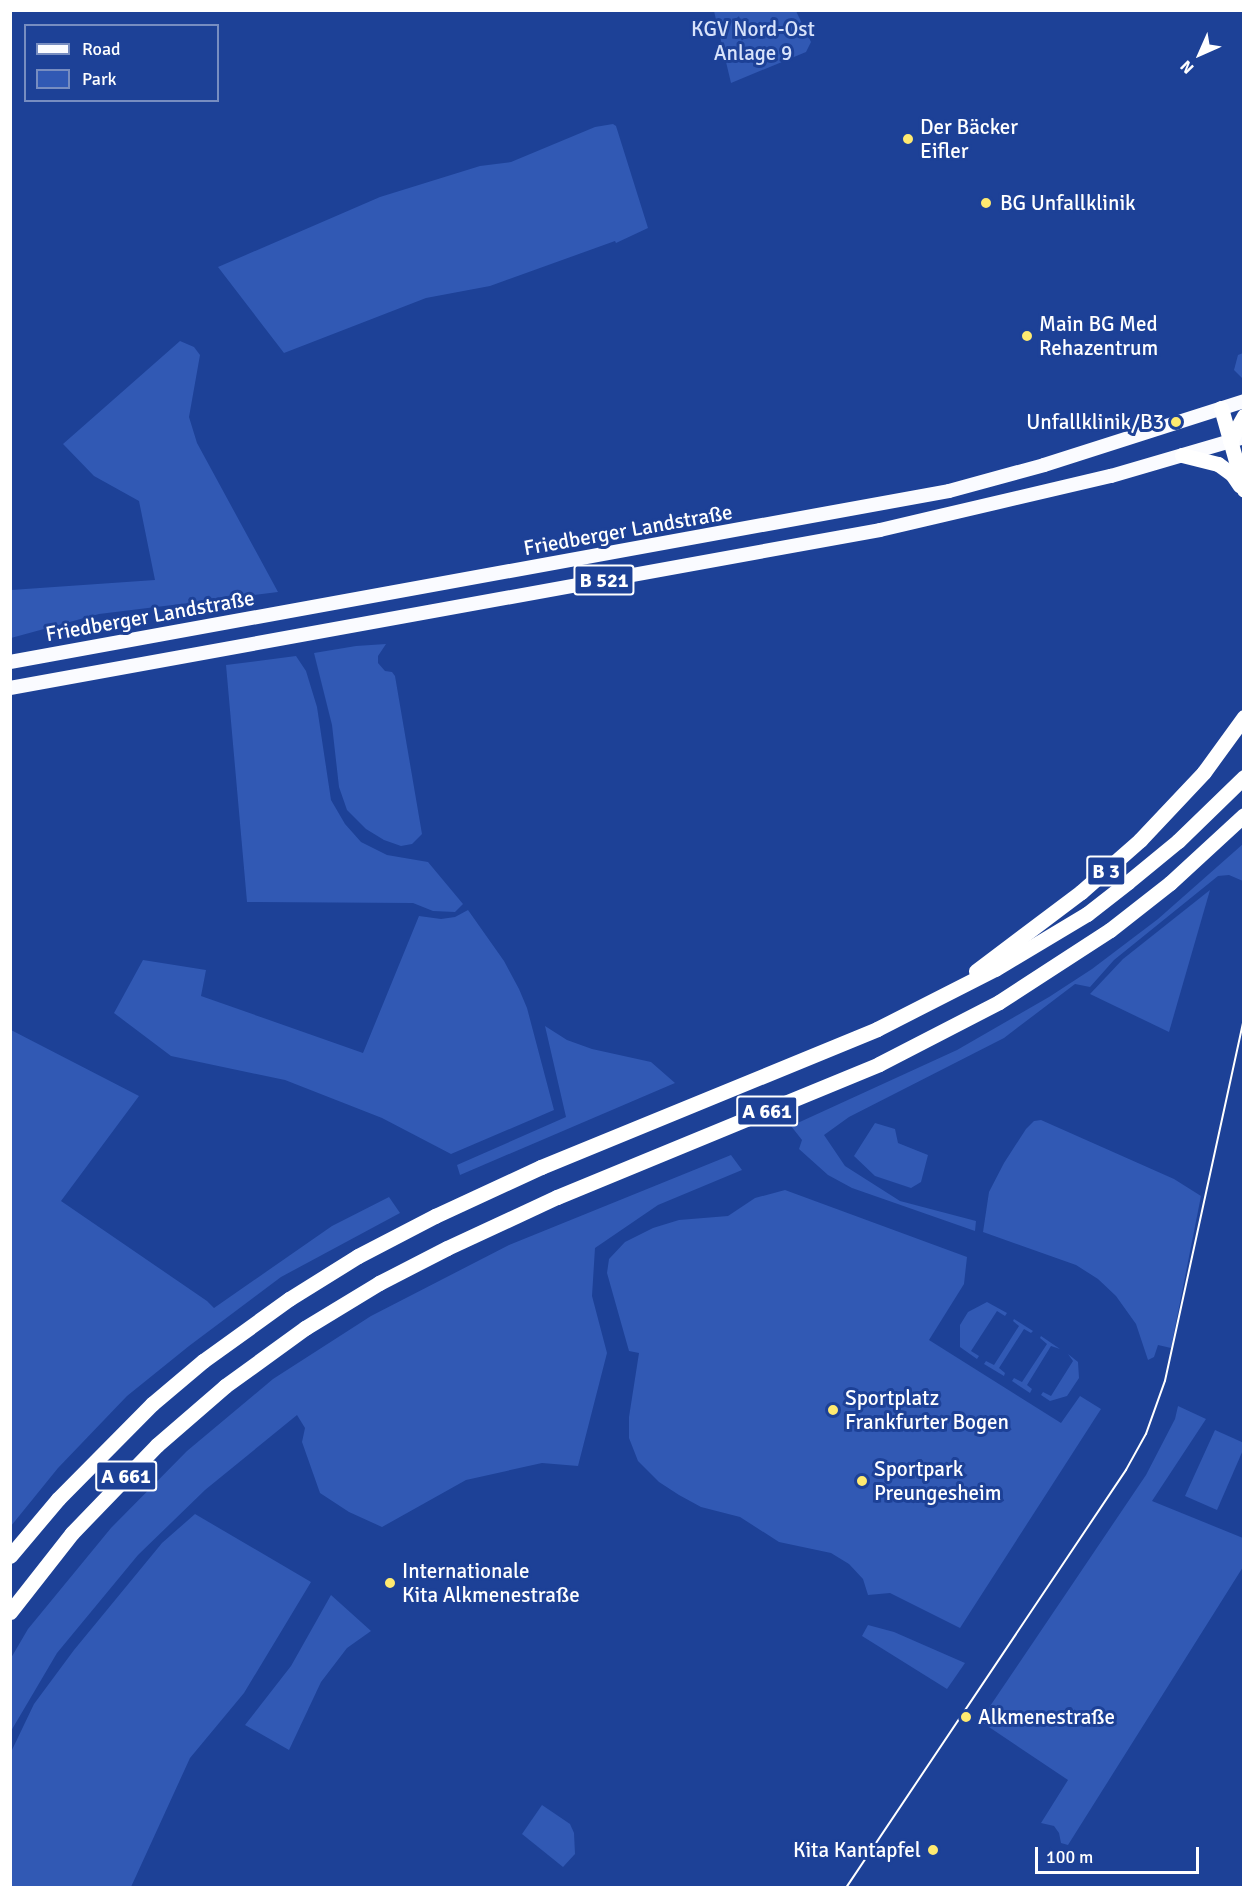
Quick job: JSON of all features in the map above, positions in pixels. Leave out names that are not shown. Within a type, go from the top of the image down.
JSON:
[{"type":"highway","points":[[1221,408],[1237,439],[1244,490]]},
{"type":"highway","points":[[1237,439],[1244,416]]},
{"type":"highway","points":[[1182,455],[1212,462],[1225,468],[1244,490]]},
{"type":"highway","name":"B 3","points":[[942,997],[1110,868],[1204,772],[1244,717]]},
{"type":"highway","name":"A 661","points":[[10,1556],[34,1525],[94,1461],[174,1384],[280,1305],[358,1256],[435,1216],[541,1167],[803,1062],[942,997],[1087,914],[1178,841],[1244,777]]},
{"type":"highway","name":"A 661","points":[[10,1612],[72,1533],[157,1445],[225,1386],[305,1328],[379,1283],[447,1248],[557,1197],[879,1064],[989,1008],[1052,970],[1110,930],[1170,883],[1244,815]]},
{"type":"main road","name":"Friedberger Landstraße","points":[[10,662],[313,609],[949,491],[1044,465],[1244,401]]},
{"type":"main road","name":"B 521","points":[[10,687],[880,530],[1010,501],[1237,439]]},
{"type":"green space","name":"KGV Nord-Ost Anlage 9","points":[[714,11],[796,11],[811,42],[806,52],[731,83]]},
{"type":"green space","points":[[613,124],[616,126],[648,228],[616,243],[615,241],[490,286],[426,298],[284,353],[218,267],[380,197],[480,166],[511,162],[595,127]]},
{"type":"green space","points":[[180,341],[194,347],[200,355],[189,417],[197,443],[278,592],[99,614],[11,638],[11,590],[155,580],[139,501],[94,476],[63,444]]},
{"type":"green space","points":[[1243,353],[1243,379],[1234,370],[1238,355]]},
{"type":"green space","points":[[386,644],[378,656],[378,663],[385,671],[392,672],[395,676],[422,834],[412,844],[401,846],[384,840],[366,829],[347,810],[339,787],[332,725],[314,653]]},
{"type":"green space","points":[[296,656],[306,671],[317,707],[331,800],[345,824],[361,842],[387,855],[428,862],[463,904],[455,912],[433,911],[413,903],[247,902],[226,665]]},
{"type":"green space","points":[[1243,844],[1243,881],[1229,875],[1218,876],[1114,960],[1090,987],[1075,984],[1004,1038],[849,1117],[824,1135],[845,1166],[900,1201],[976,1221],[975,1231],[852,1188],[828,1175],[799,1149],[802,1140],[791,1126],[957,1050],[1049,997],[1092,969],[1158,919]]},
{"type":"green space","points":[[1210,890],[1169,1032],[1090,994],[1123,959]]},
{"type":"green space","points":[[468,910],[504,961],[519,989],[527,1008],[554,1110],[451,1154],[382,1118],[285,1080],[171,1056],[114,1013],[143,960],[206,970],[201,996],[363,1053],[419,916],[441,919],[455,917]]},
{"type":"green space","points":[[545,1026],[567,1040],[592,1049],[651,1062],[675,1083],[460,1175],[457,1165],[566,1117]]},
{"type":"green space","points":[[11,1030],[139,1096],[61,1201],[214,1308],[332,1226],[389,1197],[400,1213],[281,1277],[189,1346],[127,1396],[58,1468],[11,1526]]},
{"type":"green space","points":[[1041,1120],[1174,1179],[1201,1196],[1171,1348],[1158,1345],[1154,1357],[1148,1360],[1136,1324],[1116,1296],[1098,1279],[1076,1265],[983,1232],[989,1192],[1004,1163],[1026,1129],[1034,1121]]},
{"type":"green space","points":[[875,1123],[895,1129],[898,1143],[928,1155],[921,1182],[911,1188],[875,1176],[854,1156]]},
{"type":"green space","points":[[731,1155],[742,1170],[658,1205],[595,1248],[592,1296],[607,1353],[578,1466],[542,1463],[466,1480],[382,1527],[349,1512],[320,1493],[302,1442],[305,1428],[297,1415],[205,1490],[138,1555],[57,1653],[11,1731],[11,1658],[28,1629],[111,1528],[187,1451],[273,1379],[371,1316],[509,1245]]},
{"type":"green space","name":"Sportplatz Frankfurter Bogen","points":[[785,1190],[967,1257],[964,1284],[929,1340],[1061,1423],[1080,1396],[1101,1409],[960,1628],[890,1593],[868,1595],[863,1579],[849,1564],[831,1553],[779,1542],[740,1517],[701,1507],[659,1482],[638,1461],[629,1438],[629,1417],[639,1353],[629,1351],[607,1273],[609,1259],[625,1242],[653,1228],[679,1220],[728,1216],[755,1198]]},
{"type":"green space","points":[[987,1302],[1007,1313],[1005,1316],[997,1311],[971,1351],[979,1356],[977,1359],[960,1347],[960,1325],[968,1312]]},
{"type":"green space","points":[[1014,1319],[1033,1331],[1031,1333],[1024,1329],[999,1368],[1005,1373],[1004,1376],[984,1364],[986,1361],[994,1365],[1019,1326],[1013,1321]]},
{"type":"green space","points":[[1041,1336],[1060,1349],[1051,1346],[1027,1385],[1032,1389],[1030,1393],[1012,1381],[1014,1378],[1022,1382],[1047,1344],[1040,1338]]},
{"type":"green space","points":[[1068,1354],[1078,1362],[1079,1378],[1067,1396],[1050,1401],[1041,1395],[1043,1392],[1051,1396],[1073,1361]]},
{"type":"green space","points":[[1178,1406],[1206,1419],[1152,1501],[1243,1538],[1243,1567],[1068,1845],[1061,1843],[1059,1833],[1054,1826],[1041,1823],[1068,1780],[980,1721],[1146,1475],[1175,1419]]},
{"type":"green space","points":[[1215,1430],[1244,1443],[1217,1510],[1185,1496]]},
{"type":"green space","points":[[195,1514],[311,1582],[244,1693],[190,1758],[131,1887],[11,1887],[11,1752],[34,1704],[74,1650],[162,1543]]},
{"type":"green space","points":[[331,1595],[371,1631],[347,1648],[321,1682],[289,1750],[245,1725],[291,1666]]},
{"type":"green space","points":[[868,1625],[894,1632],[965,1663],[947,1689],[862,1636]]},
{"type":"green space","points":[[542,1805],[570,1824],[574,1833],[575,1854],[563,1867],[522,1834]]},
{"type":"tram line","points":[[846,1888],[1126,1470],[1146,1434],[1165,1381],[1244,1018]]},
{"type":"place","name":"Der Bäcker Eifler","points":[[908,139]]},
{"type":"place","name":"BG Unfallklinik","points":[[986,203]]},
{"type":"place","name":"Main BG Med Rehazentrum","points":[[1027,336]]},
{"type":"place","name":"Unfallklinik/B3","points":[[1176,422]]},
{"type":"place","name":"Sportplatz Frankfurter Bogen","points":[[833,1410]]},
{"type":"place","name":"Sportpark Preungesheim","points":[[862,1481]]},
{"type":"place","name":"Internationale Kita Alkmenestraße","points":[[390,1583]]},
{"type":"place","name":"Alkmenestraße","points":[[966,1717]]},
{"type":"place","name":"Kita Kantapfel","points":[[933,1850]]}]
